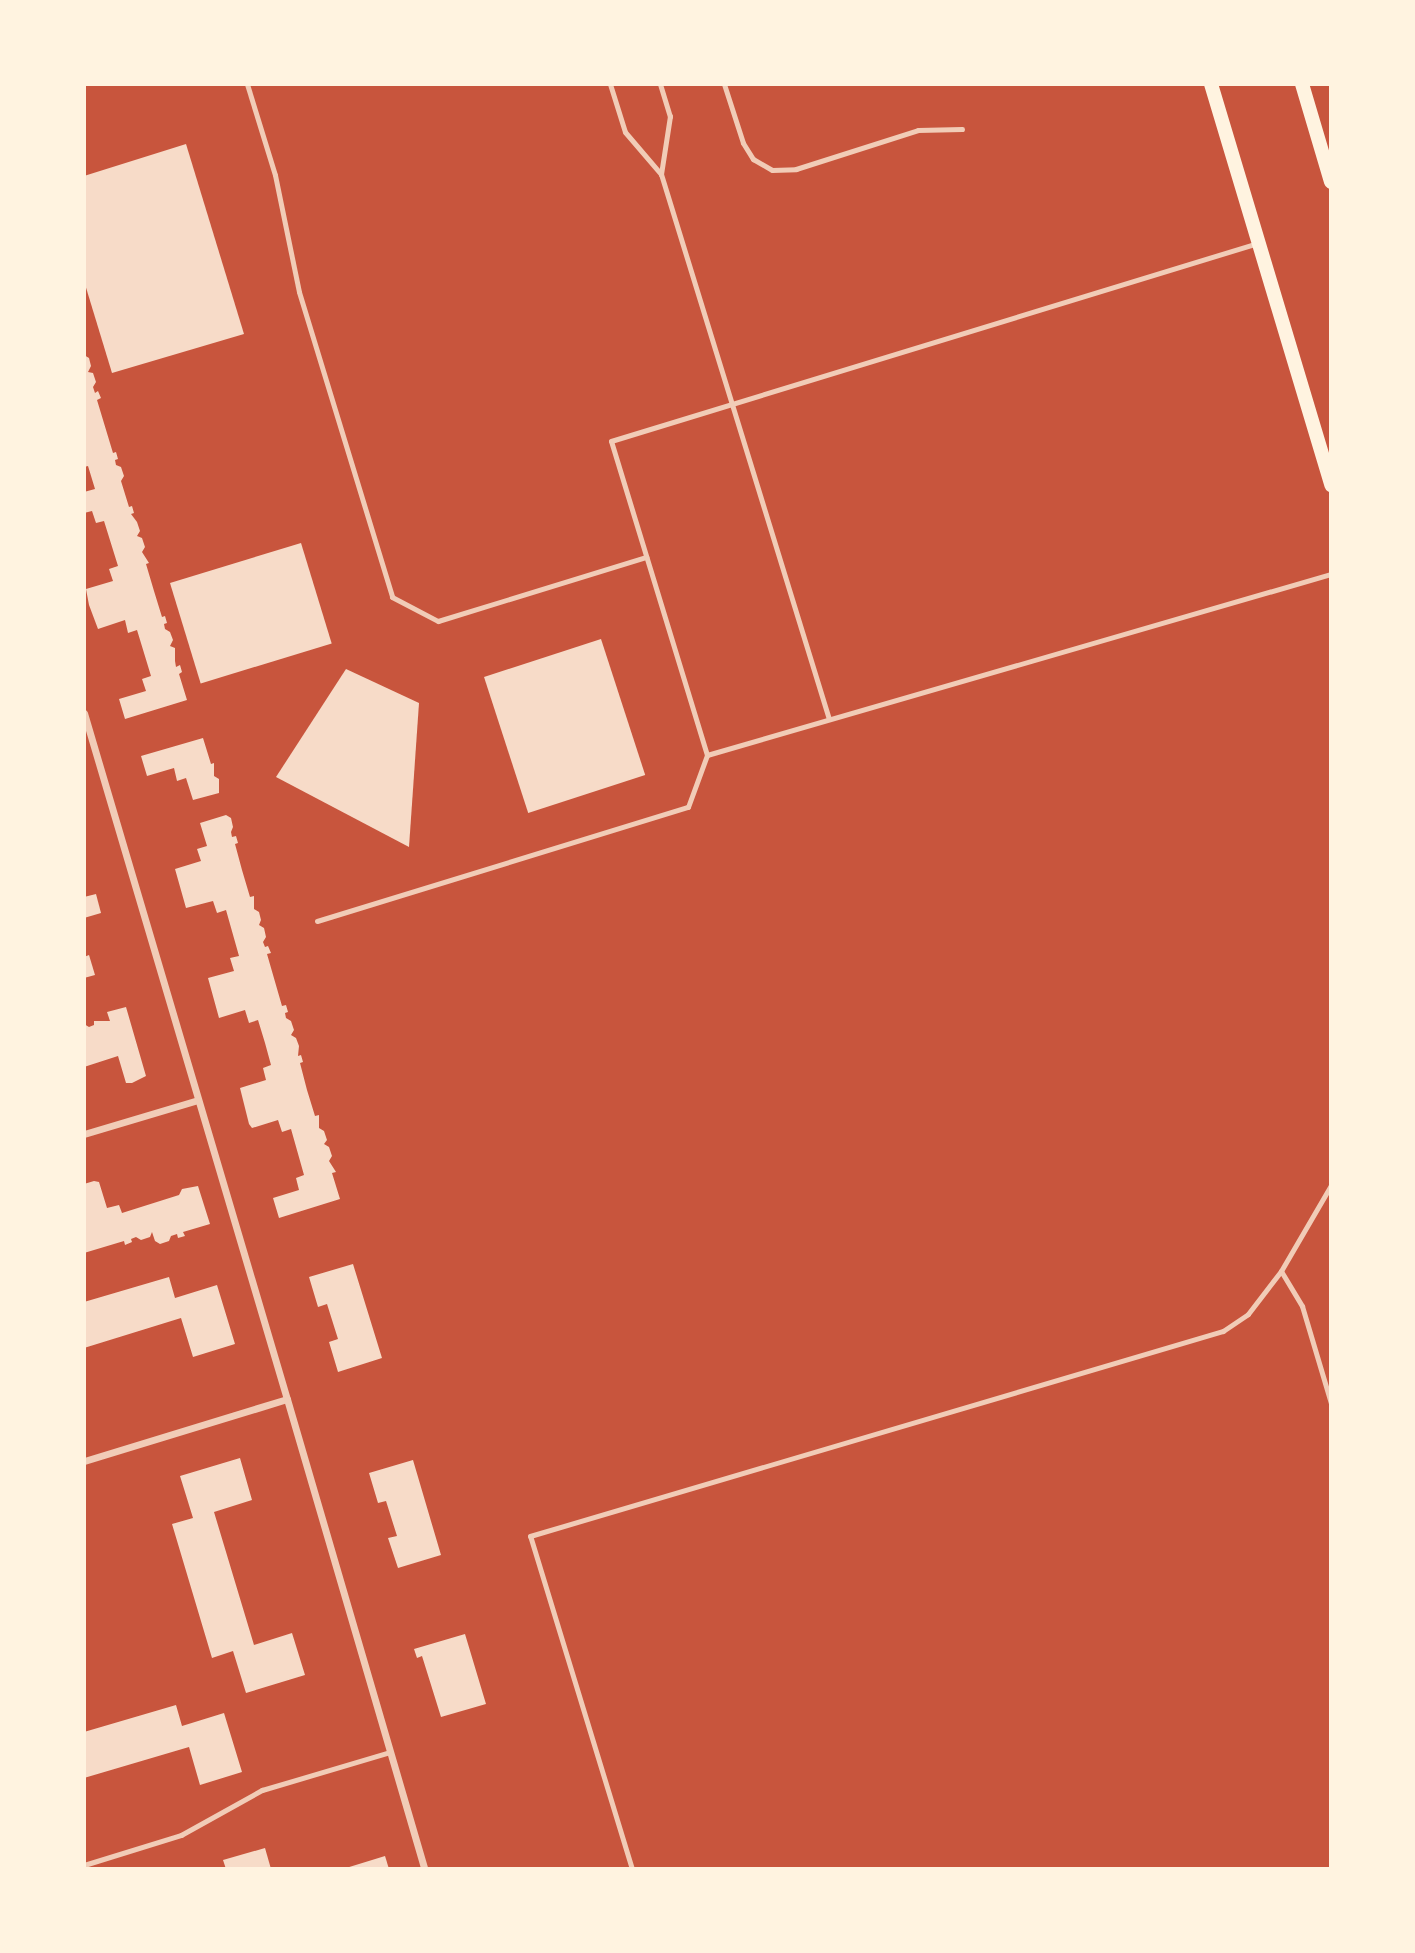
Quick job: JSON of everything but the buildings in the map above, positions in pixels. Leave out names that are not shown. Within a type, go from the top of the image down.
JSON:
[{"type":"main road","points":[[1211,84],[1331,485]]},
{"type":"main road","points":[[1302,84],[1331,182]]},
{"type":"street","points":[[84,713],[424,1869]]},
{"type":"street","points":[[84,1134],[198,1100]]},
{"type":"street","points":[[84,1461],[287,1399]]},
{"type":"lane","points":[[247,84],[275,175],[299,292],[392,597],[438,621],[646,557]]},
{"type":"lane","points":[[610,84],[625,132],[661,174],[829,719]]},
{"type":"lane","points":[[660,84],[670,116],[661,174]]},
{"type":"lane","points":[[724,84],[743,143],[753,159],[772,170],[796,169],[918,130],[962,129]]},
{"type":"lane","points":[[317,921],[688,807],[707,755],[611,441],[1258,243]]},
{"type":"lane","points":[[707,755],[1331,574]]},
{"type":"lane","points":[[632,1869],[530,1535],[1223,1331],[1248,1314],[1282,1271],[1331,1185]]},
{"type":"lane","points":[[1282,1271],[1302,1306],[1331,1403]]},
{"type":"lane","points":[[84,1865],[181,1835],[262,1790],[390,1752]]}]
